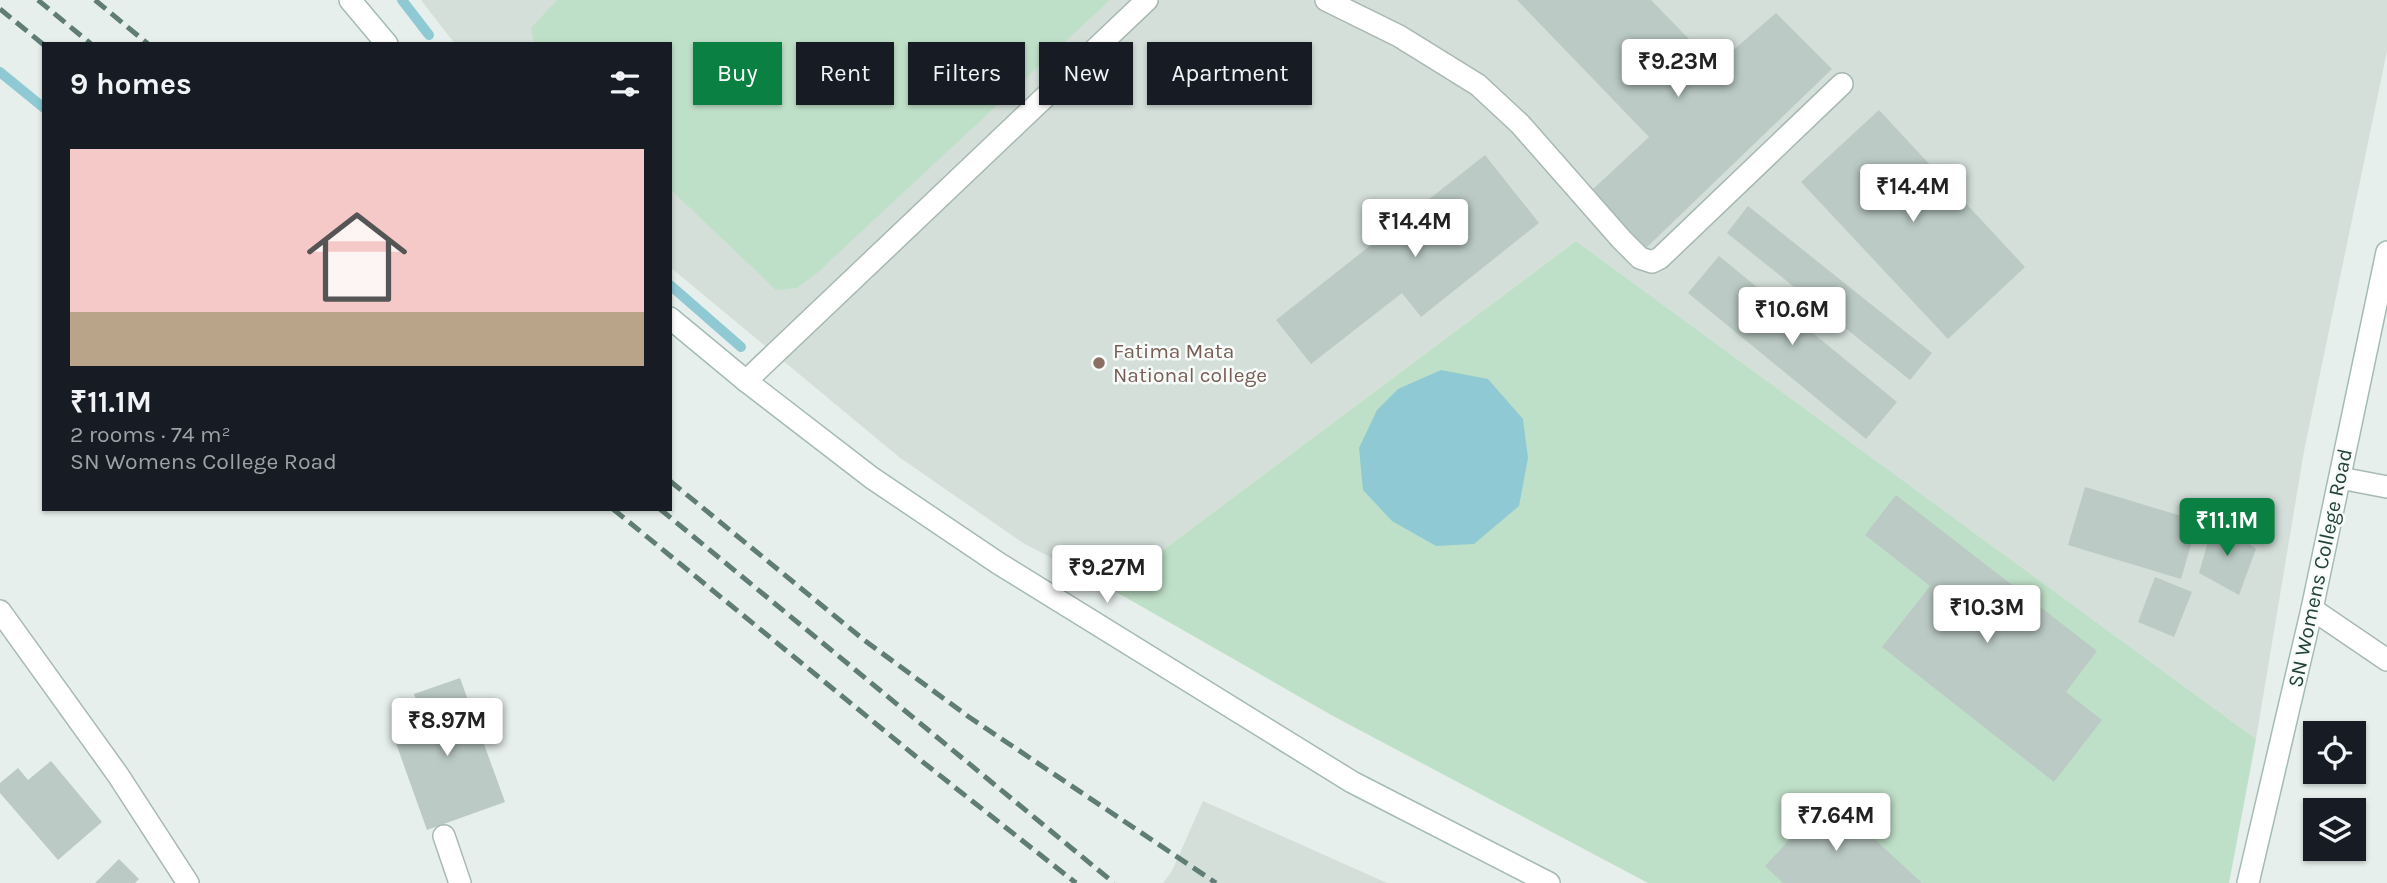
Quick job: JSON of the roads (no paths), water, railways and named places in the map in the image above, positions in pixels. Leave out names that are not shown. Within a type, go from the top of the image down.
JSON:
[{"type":"main road","points":[[350,0],[385,42]]},
{"type":"main road","points":[[746,381],[1147,0]]},
{"type":"main road","points":[[1326,0],[1408,41],[1478,85],[1520,124],[1622,240],[1640,258],[1651,262],[1660,258],[1842,84]]},
{"type":"main road","name":"SN Womens College Road","points":[[2248,883],[2312,609],[2387,252]]},
{"type":"main road","points":[[672,320],[746,381],[872,478],[1010,570],[1352,782],[1549,883]]},
{"type":"main road","points":[[2340,478],[2387,488]]},
{"type":"main road","points":[[2312,609],[2387,660]]},
{"type":"main road","points":[[4,623],[118,775],[188,883]]},
{"type":"main road","points":[[444,836],[460,883]]},
{"type":"water","points":[[1441,370],[1488,379],[1523,419],[1528,458],[1519,506],[1474,544],[1436,546],[1392,521],[1363,490],[1359,448],[1377,410],[1398,389]]},
{"type":"waterway","points":[[402,0],[429,35]]},
{"type":"waterway","points":[[0,72],[42,106]]},
{"type":"waterway","points":[[672,287],[741,347]]},
{"type":"railway","points":[[38,0],[89,42]]},
{"type":"railway","points":[[95,0],[146,42]]},
{"type":"railway","points":[[0,9],[42,43]]},
{"type":"railway","points":[[672,483],[864,640],[969,717],[1216,883]]},
{"type":"railway","points":[[615,511],[919,759],[1076,883]]},
{"type":"railway","points":[[662,511],[1114,883]]},
{"type":"place","name":"Fatima Mata National college","points":[[1099,363]]}]
